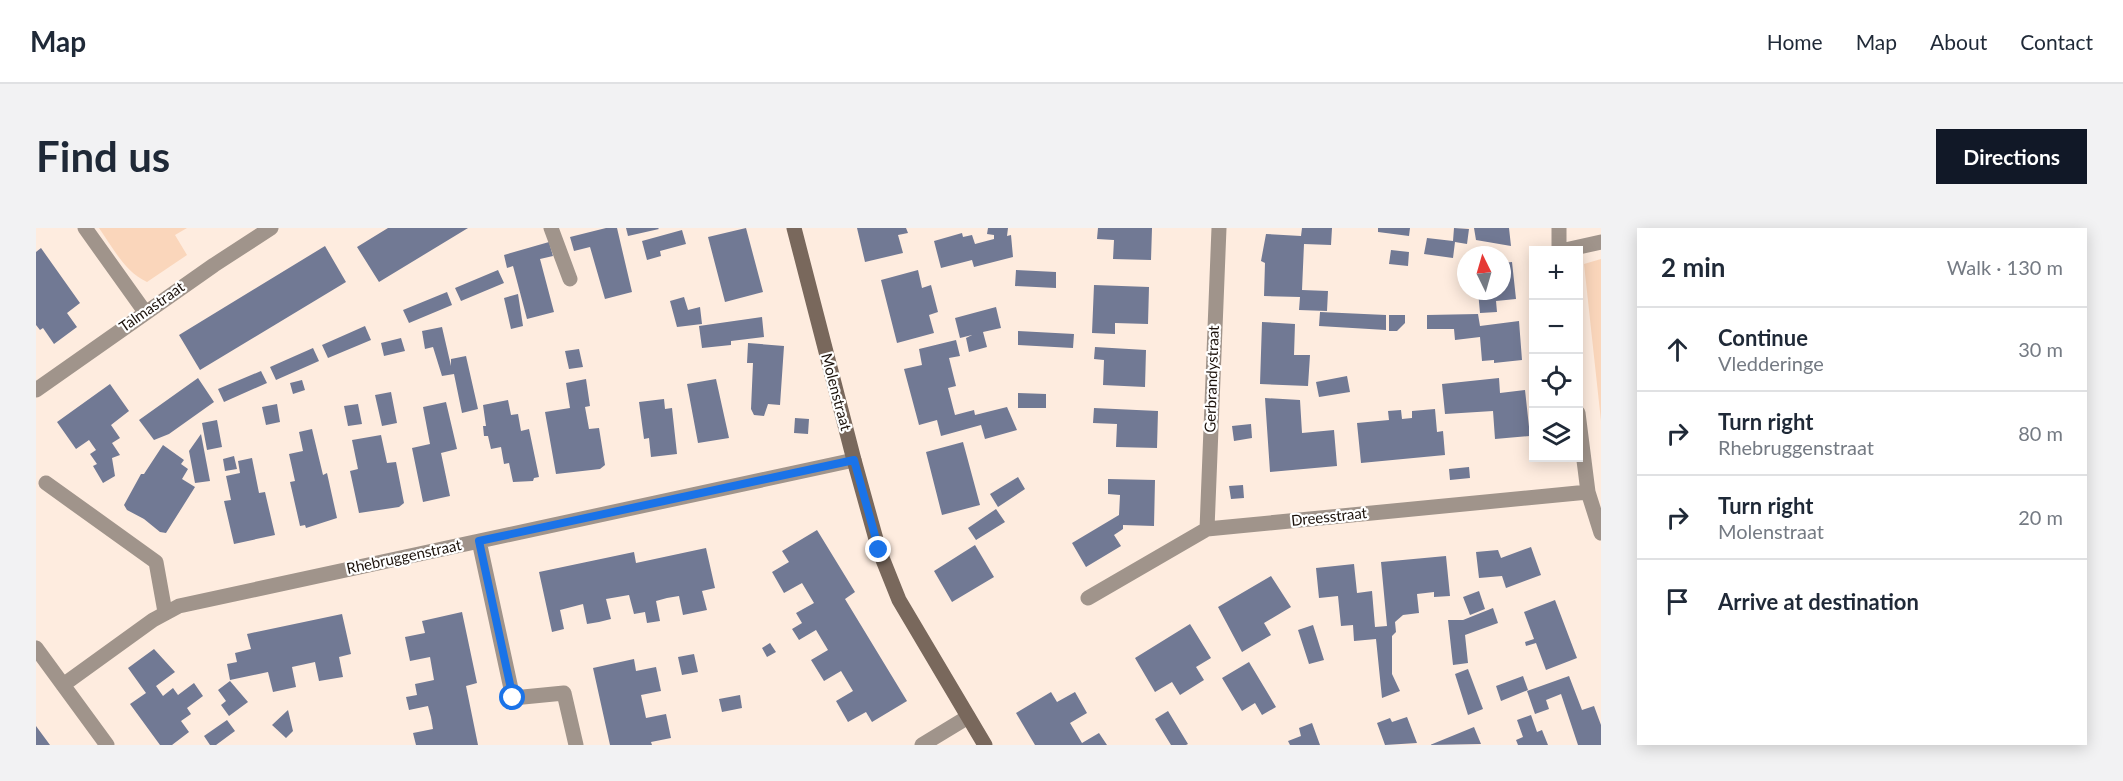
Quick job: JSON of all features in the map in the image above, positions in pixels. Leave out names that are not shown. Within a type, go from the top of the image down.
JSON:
[{"type":"street","points":[[85,228],[145,312]]},
{"type":"street","name":"Talmastraat","points":[[36,390],[145,312],[271,228]]},
{"type":"street","points":[[551,228],[570,279]]},
{"type":"street","name":"Molenstraat","points":[[794,228],[879,550],[899,600],[985,745]]},
{"type":"street","name":"Gerbrandystraat","points":[[1207,529],[1219,228]]},
{"type":"street","points":[[1559,228],[1559,246]]},
{"type":"street","points":[[1583,246],[1601,242]]},
{"type":"street","points":[[1583,452],[1588,492],[1601,533]]},
{"type":"street","name":"Rhebruggenstraat","points":[[63,686],[165,612],[207,599],[854,460]]},
{"type":"street","points":[[46,483],[156,562],[165,612]]},
{"type":"street","name":"Dreesstraat","points":[[1088,598],[1207,529],[1588,492]]},
{"type":"street","points":[[479,541],[513,698],[564,693],[576,745]]},
{"type":"street","points":[[36,648],[106,745]]},
{"type":"street","points":[[921,745],[968,717]]},
{"type":"shaded area","points":[[99,228],[187,228],[175,235],[187,255],[147,282],[126,266]]},
{"type":"shaded area","points":[[1601,259],[1601,421],[1584,264]]},
{"type":"building","points":[[388,228],[468,228],[379,282],[357,247]]},
{"type":"building","points":[[606,228],[617,228],[632,292],[605,299],[590,247],[574,251],[570,237]]},
{"type":"building","points":[[626,228],[658,228],[659,229],[628,236]]},
{"type":"building","points":[[746,228],[763,292],[725,302],[708,237]]},
{"type":"building","points":[[857,228],[906,228],[908,233],[898,235],[903,253],[865,262]]},
{"type":"building","points":[[988,228],[1008,228],[1007,236],[1011,235],[1013,257],[974,267],[972,260],[941,268],[934,241],[962,233],[963,237],[972,235],[975,244],[994,239],[994,235],[987,234]]},
{"type":"building","points":[[1098,228],[1152,228],[1151,260],[1113,259],[1114,240],[1097,239]]},
{"type":"building","points":[[1302,228],[1332,228],[1331,245],[1304,244],[1302,290],[1328,291],[1327,311],[1299,310],[1300,297],[1264,296],[1265,263],[1261,261],[1266,234],[1301,236]]},
{"type":"building","points":[[1378,228],[1410,228],[1409,236],[1378,232]]},
{"type":"building","points":[[1454,228],[1469,229],[1467,244],[1455,242],[1453,258],[1424,254],[1427,238],[1453,241]]},
{"type":"building","points":[[1474,228],[1509,228],[1511,246],[1476,240]]},
{"type":"building","points":[[682,230],[686,244],[660,251],[661,256],[647,260],[642,241]]},
{"type":"building","points":[[549,242],[553,256],[540,259],[554,312],[527,319],[513,266],[507,268],[504,255]]},
{"type":"building","points":[[325,246],[346,282],[200,370],[179,335]]},
{"type":"building","points":[[41,248],[80,303],[67,313],[77,327],[54,344],[43,328],[40,330],[36,325],[36,252]]},
{"type":"building","points":[[1391,250],[1409,252],[1408,266],[1389,264]]},
{"type":"building","points":[[1511,262],[1516,299],[1511,300]]},
{"type":"building","points":[[498,270],[504,283],[461,301],[455,288]]},
{"type":"building","points":[[918,270],[922,288],[931,285],[938,312],[929,315],[934,333],[897,343],[881,280]]},
{"type":"building","points":[[1016,270],[1056,272],[1056,288],[1015,286]]},
{"type":"building","points":[[1094,285],[1149,287],[1148,324],[1115,323],[1115,334],[1092,333]]},
{"type":"building","points":[[447,292],[452,305],[409,323],[403,310]]},
{"type":"building","points":[[518,294],[523,326],[511,329],[504,298]]},
{"type":"building","points":[[684,297],[688,310],[700,307],[702,324],[677,327],[670,301]]},
{"type":"building","points":[[1479,300],[1506,300],[1496,301],[1497,312],[1480,313]]},
{"type":"building","points":[[996,307],[1001,328],[983,332],[987,347],[969,352],[966,338],[972,335],[960,338],[955,318]]},
{"type":"building","points":[[1320,312],[1386,315],[1386,330],[1319,326]]},
{"type":"building","points":[[1478,314],[1480,326],[1519,321],[1522,360],[1494,363],[1494,360],[1482,361],[1480,337],[1455,340],[1454,329],[1427,329],[1427,315]]},
{"type":"building","points":[[1389,315],[1405,315],[1405,323],[1397,331],[1389,331]]},
{"type":"building","points":[[762,317],[764,337],[731,341],[731,345],[702,348],[699,326]]},
{"type":"building","points":[[1262,322],[1295,324],[1294,355],[1310,355],[1308,386],[1260,384]]},
{"type":"building","points":[[365,326],[371,340],[328,358],[322,345]]},
{"type":"building","points":[[442,327],[451,366],[451,359],[466,356],[478,409],[462,413],[454,374],[442,376],[433,347],[425,349],[422,331]]},
{"type":"building","points":[[1018,331],[1074,334],[1073,348],[1018,345]]},
{"type":"building","points":[[401,338],[405,351],[384,356],[381,343]]},
{"type":"building","points":[[956,340],[960,356],[949,358],[956,386],[948,388],[955,415],[974,410],[975,415],[1007,407],[1017,430],[985,439],[981,425],[941,436],[937,420],[919,425],[904,369],[922,365],[919,349]]},
{"type":"building","points":[[748,343],[784,346],[780,405],[768,404],[764,416],[754,415],[751,409],[753,363],[747,363]]},
{"type":"building","points":[[1095,347],[1146,350],[1145,387],[1103,385],[1104,360],[1094,359]]},
{"type":"building","points":[[313,348],[319,361],[276,380],[270,367]]},
{"type":"building","points":[[579,349],[583,367],[569,369],[565,351]]},
{"type":"building","points":[[261,371],[267,383],[224,402],[218,389]]},
{"type":"building","points":[[1347,376],[1350,392],[1319,397],[1316,382]]},
{"type":"building","points":[[198,378],[214,402],[169,434],[154,440],[139,420]]},
{"type":"building","points":[[1499,378],[1500,393],[1525,390],[1529,436],[1495,439],[1493,411],[1445,414],[1442,384]]},
{"type":"building","points":[[586,379],[590,406],[585,407],[589,429],[599,428],[605,465],[600,469],[556,474],[545,412],[570,408],[566,383]]},
{"type":"building","points":[[716,379],[729,438],[698,443],[687,384]]},
{"type":"building","points":[[302,380],[305,390],[293,394],[290,383]]},
{"type":"building","points":[[110,384],[129,411],[111,425],[120,438],[112,443],[120,455],[112,458],[115,476],[103,483],[93,466],[97,464],[90,454],[96,450],[89,440],[76,449],[57,422]]},
{"type":"building","points":[[391,392],[397,423],[382,426],[375,395]]},
{"type":"building","points":[[1018,393],[1046,394],[1046,408],[1018,408]]},
{"type":"building","points":[[1265,398],[1300,400],[1302,433],[1334,430],[1337,466],[1270,472]]},
{"type":"building","points":[[664,399],[665,409],[672,408],[677,454],[651,457],[649,438],[644,439],[639,402]]},
{"type":"building","points":[[508,400],[511,415],[518,414],[521,431],[529,429],[539,477],[534,478],[533,481],[513,482],[509,463],[504,464],[501,447],[491,449],[488,436],[484,436],[483,426],[486,426],[483,405]]},
{"type":"building","points":[[446,402],[457,449],[441,453],[450,496],[423,502],[412,448],[430,444],[423,407]]},
{"type":"building","points":[[277,404],[280,422],[266,425],[262,407]]},
{"type":"building","points":[[358,404],[362,424],[348,426],[344,406]]},
{"type":"building","points":[[1094,408],[1158,411],[1157,448],[1116,447],[1117,424],[1093,423]]},
{"type":"building","points":[[1435,409],[1437,432],[1443,431],[1445,455],[1361,463],[1357,423],[1389,420],[1388,411],[1401,410],[1402,419],[1412,418],[1412,411]]},
{"type":"building","points":[[795,418],[809,419],[808,434],[794,433]]},
{"type":"building","points":[[217,420],[222,447],[207,450],[202,423]]},
{"type":"building","points":[[1251,424],[1252,438],[1234,441],[1232,426]]},
{"type":"building","points":[[312,429],[323,475],[327,473],[337,518],[306,528],[305,525],[300,526],[290,482],[295,481],[289,454],[303,451],[299,432]]},
{"type":"building","points":[[201,434],[210,481],[195,483],[189,451]]},
{"type":"building","points":[[381,435],[387,463],[396,462],[404,503],[399,507],[359,513],[350,471],[358,469],[352,440]]},
{"type":"building","points":[[963,442],[980,505],[942,515],[926,452]]},
{"type":"building","points":[[163,445],[184,460],[181,464],[188,469],[182,479],[195,487],[166,533],[160,532],[144,519],[127,510],[124,505],[141,474],[144,474]]},
{"type":"building","points":[[234,456],[237,469],[225,471],[223,459]]},
{"type":"building","points":[[252,458],[259,493],[265,492],[275,535],[234,544],[224,501],[231,500],[226,476],[240,473],[238,461]]},
{"type":"building","points":[[1469,467],[1470,478],[1450,480],[1449,469]]},
{"type":"building","points":[[1018,477],[1025,489],[998,507],[990,494]]},
{"type":"building","points":[[1108,479],[1155,480],[1154,526],[1123,525],[1123,529],[1114,535],[1121,546],[1086,567],[1072,543],[1119,515],[1120,495],[1108,494]]},
{"type":"building","points":[[1243,485],[1244,498],[1231,499],[1229,486]]},
{"type":"building","points":[[996,509],[1005,522],[976,540],[968,528]]},
{"type":"building","points":[[817,530],[855,592],[845,599],[907,701],[872,722],[866,712],[848,722],[836,701],[853,691],[841,671],[824,681],[811,660],[828,650],[816,630],[799,640],[792,629],[802,623],[796,613],[814,603],[802,583],[784,593],[772,572],[789,562],[782,551]]},
{"type":"building","points":[[975,545],[994,577],[952,602],[934,571]]},
{"type":"building","points":[[1531,547],[1541,575],[1506,588],[1502,576],[1479,578],[1476,552],[1498,550],[1501,558]]},
{"type":"building","points":[[706,548],[715,588],[702,591],[707,610],[683,615],[679,596],[667,598],[656,601],[660,621],[647,623],[645,612],[634,614],[629,595],[606,599],[611,619],[599,622],[587,624],[583,604],[560,610],[564,629],[552,632],[539,572],[634,552],[636,563]]},
{"type":"building","points":[[1446,556],[1450,596],[1434,597],[1434,592],[1417,594],[1419,613],[1403,615],[1395,622],[1396,632],[1392,636],[1392,674],[1400,691],[1382,698],[1376,639],[1354,641],[1353,625],[1341,626],[1338,596],[1319,598],[1316,568],[1354,564],[1357,593],[1372,591],[1375,627],[1387,626],[1381,562]]},
{"type":"building","points":[[1271,576],[1291,607],[1264,623],[1271,635],[1242,652],[1218,607]]},
{"type":"building","points":[[1479,591],[1485,609],[1470,615],[1463,597]]},
{"type":"building","points":[[1555,600],[1577,658],[1546,670],[1536,643],[1526,646],[1525,642],[1534,639],[1524,612]]},
{"type":"building","points":[[1493,608],[1498,623],[1465,635],[1468,663],[1453,665],[1448,620],[1463,620]]},
{"type":"building","points":[[462,612],[477,683],[466,686],[478,745],[416,745],[413,733],[433,729],[431,717],[428,706],[409,710],[406,697],[417,695],[415,684],[434,680],[430,657],[410,661],[405,637],[425,633],[422,621]]},
{"type":"building","points":[[342,614],[351,654],[339,657],[343,677],[319,681],[315,662],[292,667],[296,687],[273,692],[268,672],[230,680],[227,664],[237,662],[235,653],[251,649],[247,634]]},
{"type":"building","points":[[1190,624],[1211,658],[1196,667],[1204,680],[1180,695],[1172,682],[1155,692],[1135,658]]},
{"type":"building","points":[[1313,625],[1324,660],[1309,664],[1298,630]]},
{"type":"building","points":[[770,643],[776,652],[767,657],[762,648]]},
{"type":"building","points":[[154,649],[175,672],[156,686],[163,696],[173,688],[178,695],[194,683],[203,696],[187,708],[191,714],[181,721],[189,732],[172,745],[160,745],[130,704],[146,693],[128,668]]},
{"type":"building","points":[[694,654],[698,672],[682,675],[678,657]]},
{"type":"building","points":[[634,659],[636,671],[656,667],[661,691],[641,695],[646,718],[666,714],[671,738],[651,742],[652,745],[610,745],[593,668]]},
{"type":"building","points":[[1249,662],[1276,707],[1262,715],[1255,703],[1242,711],[1222,678]]},
{"type":"building","points":[[1468,669],[1483,709],[1468,715],[1455,674]]},
{"type":"building","points":[[1523,676],[1528,690],[1501,701],[1496,686]]},
{"type":"building","points":[[1569,676],[1582,710],[1594,706],[1601,725],[1601,745],[1578,745],[1561,694],[1546,700],[1549,709],[1535,714],[1527,691]]},
{"type":"building","points":[[230,681],[248,702],[229,716],[221,705],[226,701],[218,690]]},
{"type":"building","points":[[1051,692],[1057,702],[1075,692],[1087,713],[1070,723],[1082,743],[1099,733],[1107,745],[1035,745],[1016,713]]},
{"type":"building","points":[[740,695],[742,708],[722,712],[719,699]]},
{"type":"building","points":[[288,710],[293,731],[286,738],[272,725]]},
{"type":"building","points":[[1168,711],[1188,744],[1171,745],[1155,719]]},
{"type":"building","points":[[1531,715],[1537,732],[1542,730],[1548,745],[1518,745],[1516,740],[1523,737],[1517,720]]},
{"type":"building","points":[[1407,717],[1417,743],[1385,745],[1377,723],[1390,718],[1392,722]]},
{"type":"building","points":[[227,720],[235,731],[216,745],[210,745],[204,736]]},
{"type":"building","points":[[1312,723],[1320,745],[1290,745],[1288,741],[1301,736],[1299,728]]},
{"type":"building","points":[[36,726],[50,745],[36,745]]},
{"type":"building","points":[[1474,727],[1481,744],[1430,745]]},
{"type":"route","points":[[513,698],[479,541],[854,460],[879,550]]}]
